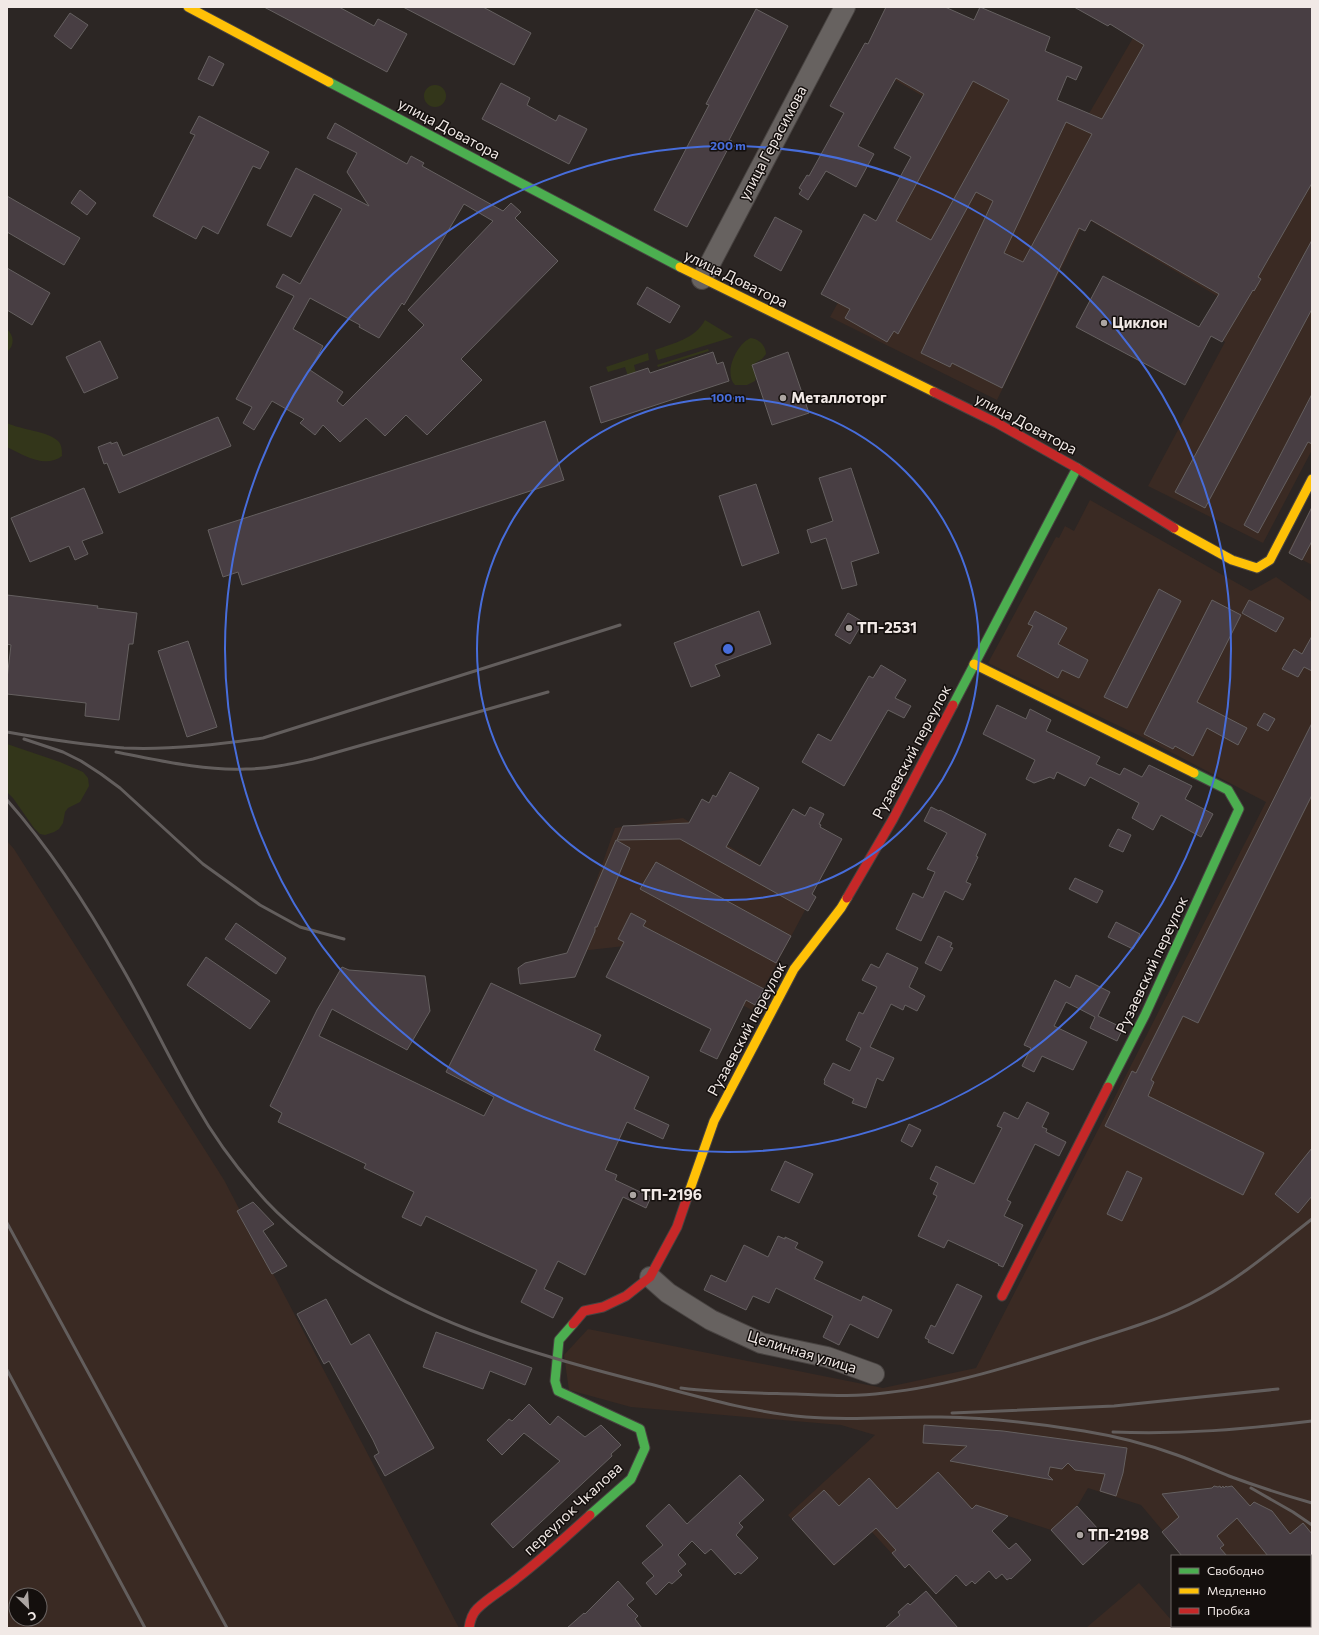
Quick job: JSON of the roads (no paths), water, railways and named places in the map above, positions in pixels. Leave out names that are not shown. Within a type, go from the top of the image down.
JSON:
[{"type":"street","name":"улица Доватора","points":[[188,7],[702,279],[997,423],[1077,468],[1181,532],[1232,560],[1257,568],[1270,560],[1312,479]]},
{"type":"street","name":"улица Герасимова","points":[[702,279],[845,7]]},
{"type":"street","name":"Рузаевский переулок","points":[[558,1391],[555,1381],[559,1340],[584,1311],[603,1307],[626,1296],[650,1277],[677,1227],[714,1121],[779,997],[794,969],[845,901],[893,819],[1077,468]]},
{"type":"street","name":"Рузаевский переулок","points":[[974,664],[1228,790],[1238,809],[1145,1015],[1002,1296]]},
{"type":"street","name":"Целинная улица","points":[[650,1277],[668,1293],[711,1320],[761,1343],[827,1357],[874,1374]]},
{"type":"street","name":"переулок Чкалова","points":[[469,1628],[470,1620],[476,1610],[489,1598],[514,1581],[536,1563],[631,1479],[645,1448],[640,1429],[558,1391]]},
{"type":"railway","points":[[7,732],[124,748],[194,746],[263,738],[620,625]]},
{"type":"railway","points":[[116,752],[197,767],[230,769],[255,769],[271,767],[313,759],[548,692]]},
{"type":"railway","points":[[24,739],[63,752],[81,761],[101,774],[120,788],[203,864],[260,905],[300,927],[344,939]]},
{"type":"railway","points":[[7,800],[39,839],[82,900],[130,981],[203,1118],[237,1167],[266,1201],[301,1234],[351,1270],[389,1293],[429,1313],[470,1330],[513,1345],[599,1371],[723,1403],[785,1415],[806,1417],[840,1419],[924,1417],[977,1418],[1013,1421],[1084,1431],[1154,1447],[1239,1480],[1312,1503]]},
{"type":"railway","points":[[681,1388],[710,1391],[862,1395],[909,1390],[959,1380],[1034,1359],[1128,1329],[1186,1306],[1230,1282],[1312,1219]]},
{"type":"railway","points":[[7,1223],[227,1628]]},
{"type":"railway","points":[[7,1370],[145,1628]]},
{"type":"railway","points":[[952,1413],[1114,1406],[1278,1389]]},
{"type":"railway","points":[[1113,1432],[1163,1433],[1213,1431],[1312,1421]]},
{"type":"railway","points":[[1251,1488],[1293,1512],[1312,1525]]},
{"type":"place","name":"Циклон","points":[[1104,323]]},
{"type":"place","name":"Металлоторг","points":[[783,398]]},
{"type":"place","name":"ТП-2531","points":[[849,628]]},
{"type":"place","name":"ТП-2196","points":[[633,1195]]},
{"type":"place","name":"ТП-2198","points":[[1080,1535]]}]
